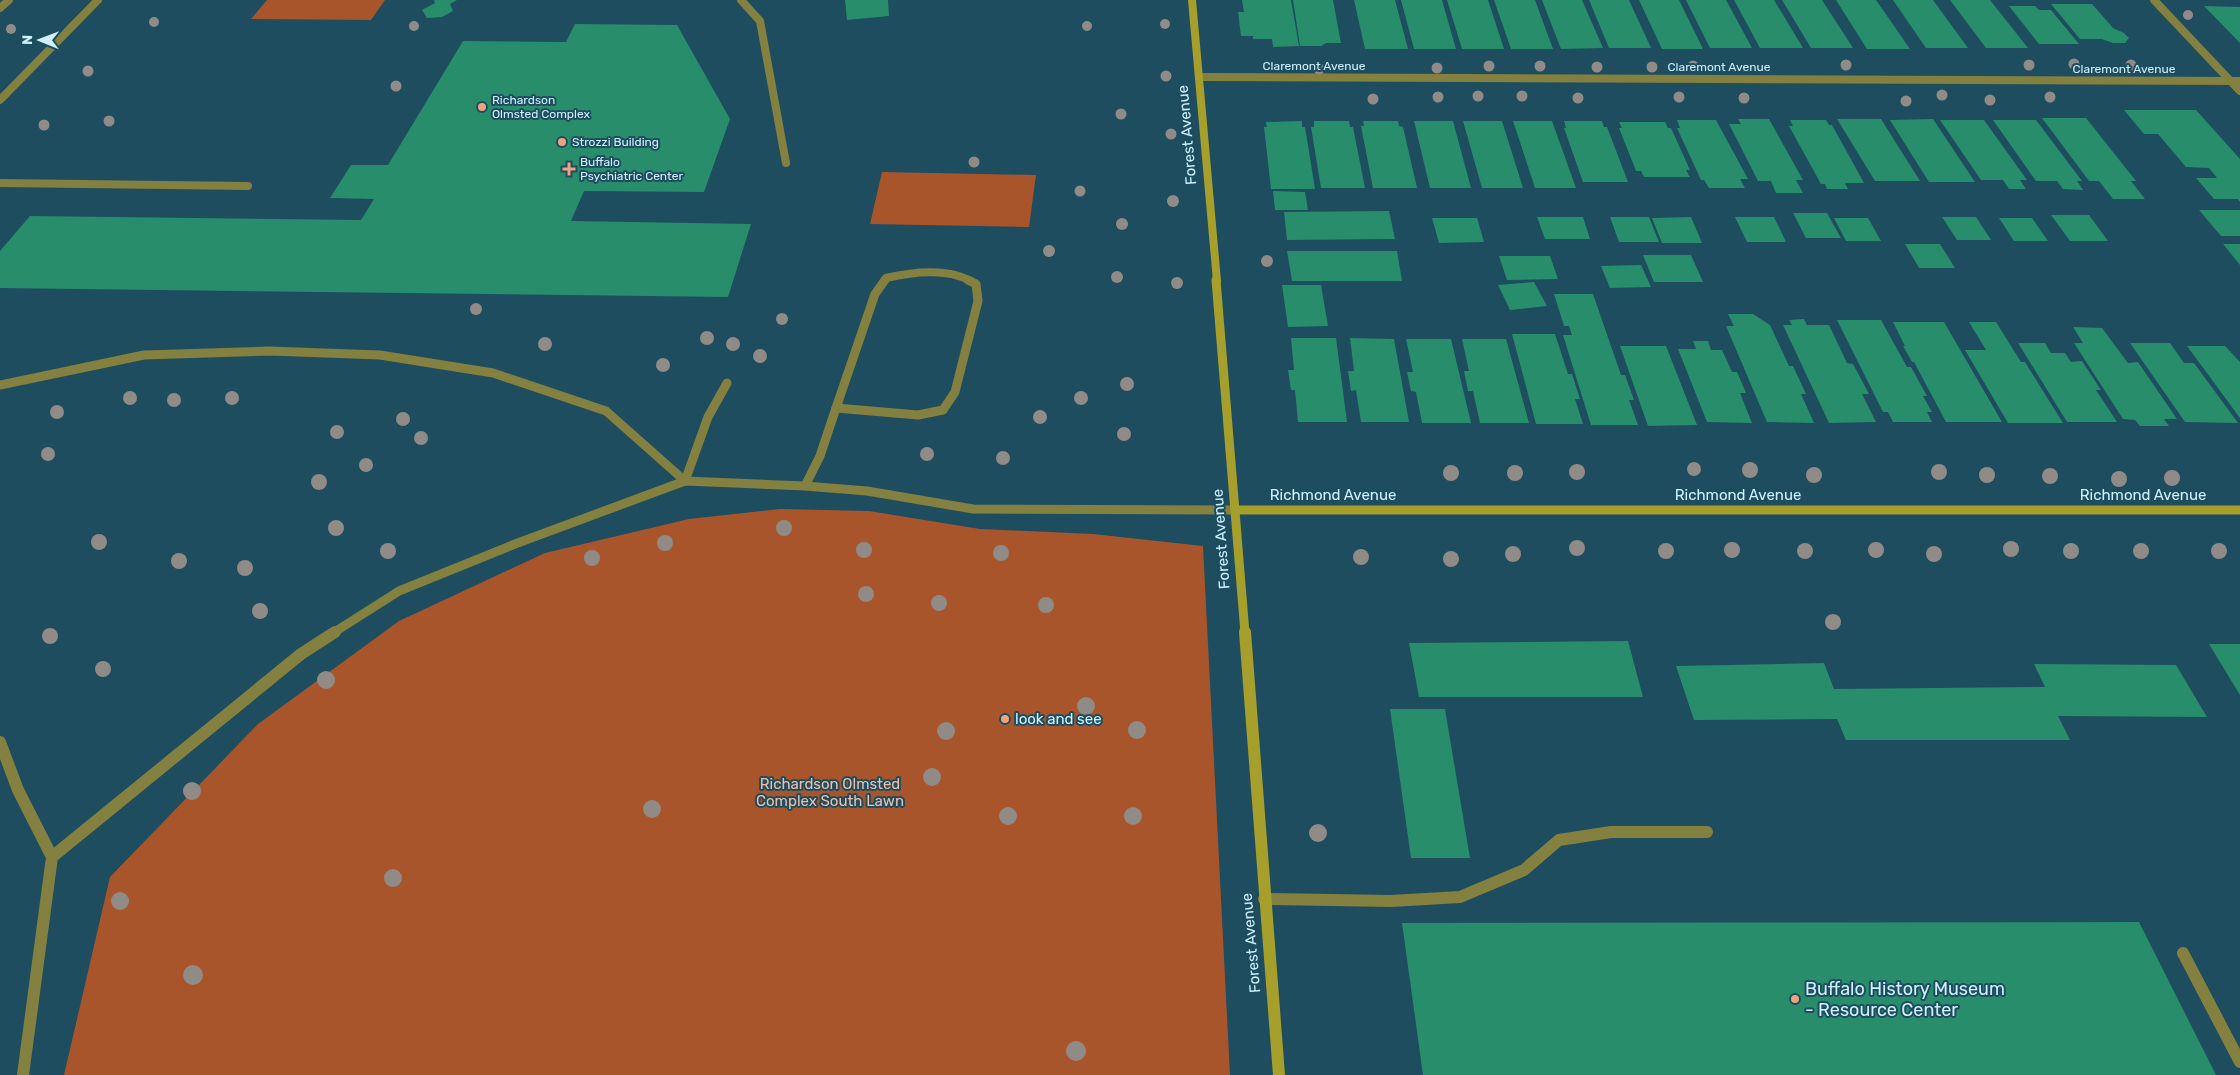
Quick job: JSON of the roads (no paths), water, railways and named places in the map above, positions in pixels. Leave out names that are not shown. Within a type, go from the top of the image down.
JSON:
[{"type":"street","points":[[0,8],[8,0]]},
{"type":"street","points":[[0,100],[98,0]]},
{"type":"street","points":[[741,0],[760,21],[786,163]]},
{"type":"street","name":"Forest Avenue","points":[[1192,0],[1235,510],[1279,1075]]},
{"type":"street","points":[[2154,0],[2240,91]]},
{"type":"street","name":"Claremont Avenue","points":[[1198,77],[2240,81]]},
{"type":"street","points":[[0,183],[248,186]]},
{"type":"street","points":[[805,486],[820,456],[835,408],[875,294],[886,278],[908,273],[959,275],[976,284],[978,301],[955,392],[943,410],[918,415],[835,408]]},
{"type":"street","points":[[0,385],[144,356],[269,351],[380,355],[493,373],[606,411],[684,480]]},
{"type":"street","points":[[684,480],[708,417],[727,383]]},
{"type":"street","points":[[52,857],[300,654],[399,591],[515,544],[684,480],[867,491],[972,509],[1235,510]]},
{"type":"street","name":"Richmond Avenue","points":[[1235,510],[2240,510]]},
{"type":"street","points":[[0,742],[18,790],[52,857],[23,1075]]},
{"type":"street","points":[[1264,899],[1391,901],[1460,898],[1524,870],[1559,840],[1611,832],[1707,832]]},
{"type":"street","points":[[2183,953],[2240,1062]]},
{"type":"place","name":"Richardson Olmsted Complex","points":[[482,107]]},
{"type":"place","name":"Strozzi Building","points":[[562,142]]},
{"type":"place","name":"Buffalo Psychiatric Center","points":[[569,169]]},
{"type":"place","name":"look and see","points":[[1005,719]]},
{"type":"place","name":"Buffalo History Museum - Resource Center","points":[[1795,999]]},
{"type":"park label","name":"Richardson Olmsted Complex South Lawn","points":[[830,792]]}]
